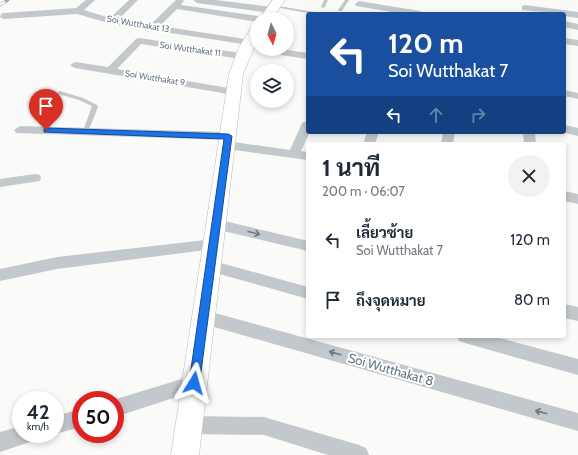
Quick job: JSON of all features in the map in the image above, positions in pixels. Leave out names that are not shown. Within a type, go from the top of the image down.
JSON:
[{"type":"main road","points":[[185,455],[236,74],[250,49]]},
{"type":"street","points":[[19,22],[56,20],[91,0]]},
{"type":"street","points":[[112,21],[134,0]]},
{"type":"street","points":[[197,0],[272,9]]},
{"type":"street","points":[[356,12],[360,2],[410,12]]},
{"type":"street","points":[[153,27],[177,3],[250,18]]},
{"type":"street","points":[[525,7],[558,12]]},
{"type":"street","name":"Soi Wutthakat 13","points":[[4,16],[74,11],[112,21],[250,45]]},
{"type":"street","points":[[566,13],[578,15]]},
{"type":"street","points":[[566,24],[578,27]]},
{"type":"street","name":"Soi Wutthakat 11","points":[[110,71],[139,41],[250,45]]},
{"type":"street","points":[[566,41],[578,43]]},
{"type":"street","points":[[294,53],[306,56]]},
{"type":"street","name":"Soi Wutthakat 9","points":[[75,66],[234,92]]},
{"type":"street","points":[[566,93],[578,96]]},
{"type":"street","points":[[294,154],[306,127]]},
{"type":"street","points":[[566,129],[578,132]]},
{"type":"street","points":[[20,130],[86,131],[228,141],[306,156]]},
{"type":"street","points":[[0,183],[35,178]]},
{"type":"street","points":[[566,196],[578,198]]},
{"type":"street","points":[[216,224],[306,246]]},
{"type":"street","points":[[0,275],[56,263],[214,244]]},
{"type":"street","points":[[210,266],[306,292]]},
{"type":"street","points":[[566,311],[578,314]]},
{"type":"street","name":"Soi Wutthakat 8","points":[[204,317],[578,422]]},
{"type":"street","points":[[472,338],[578,367]]},
{"type":"street","points":[[124,405],[194,383]]},
{"type":"street","points":[[189,425],[268,426],[359,455]]},
{"type":"street","points":[[0,442],[12,438]]},
{"type":"lane","points":[[323,7],[326,0]]},
{"type":"lane","points":[[340,10],[347,0]]},
{"type":"lane","points":[[272,9],[306,12]]},
{"type":"lane","points":[[60,93],[81,99],[94,105],[95,108],[86,131]]},
{"type":"railway","points":[[0,5],[8,0]]},
{"type":"route","points":[[46,130],[228,136],[194,383]]}]
